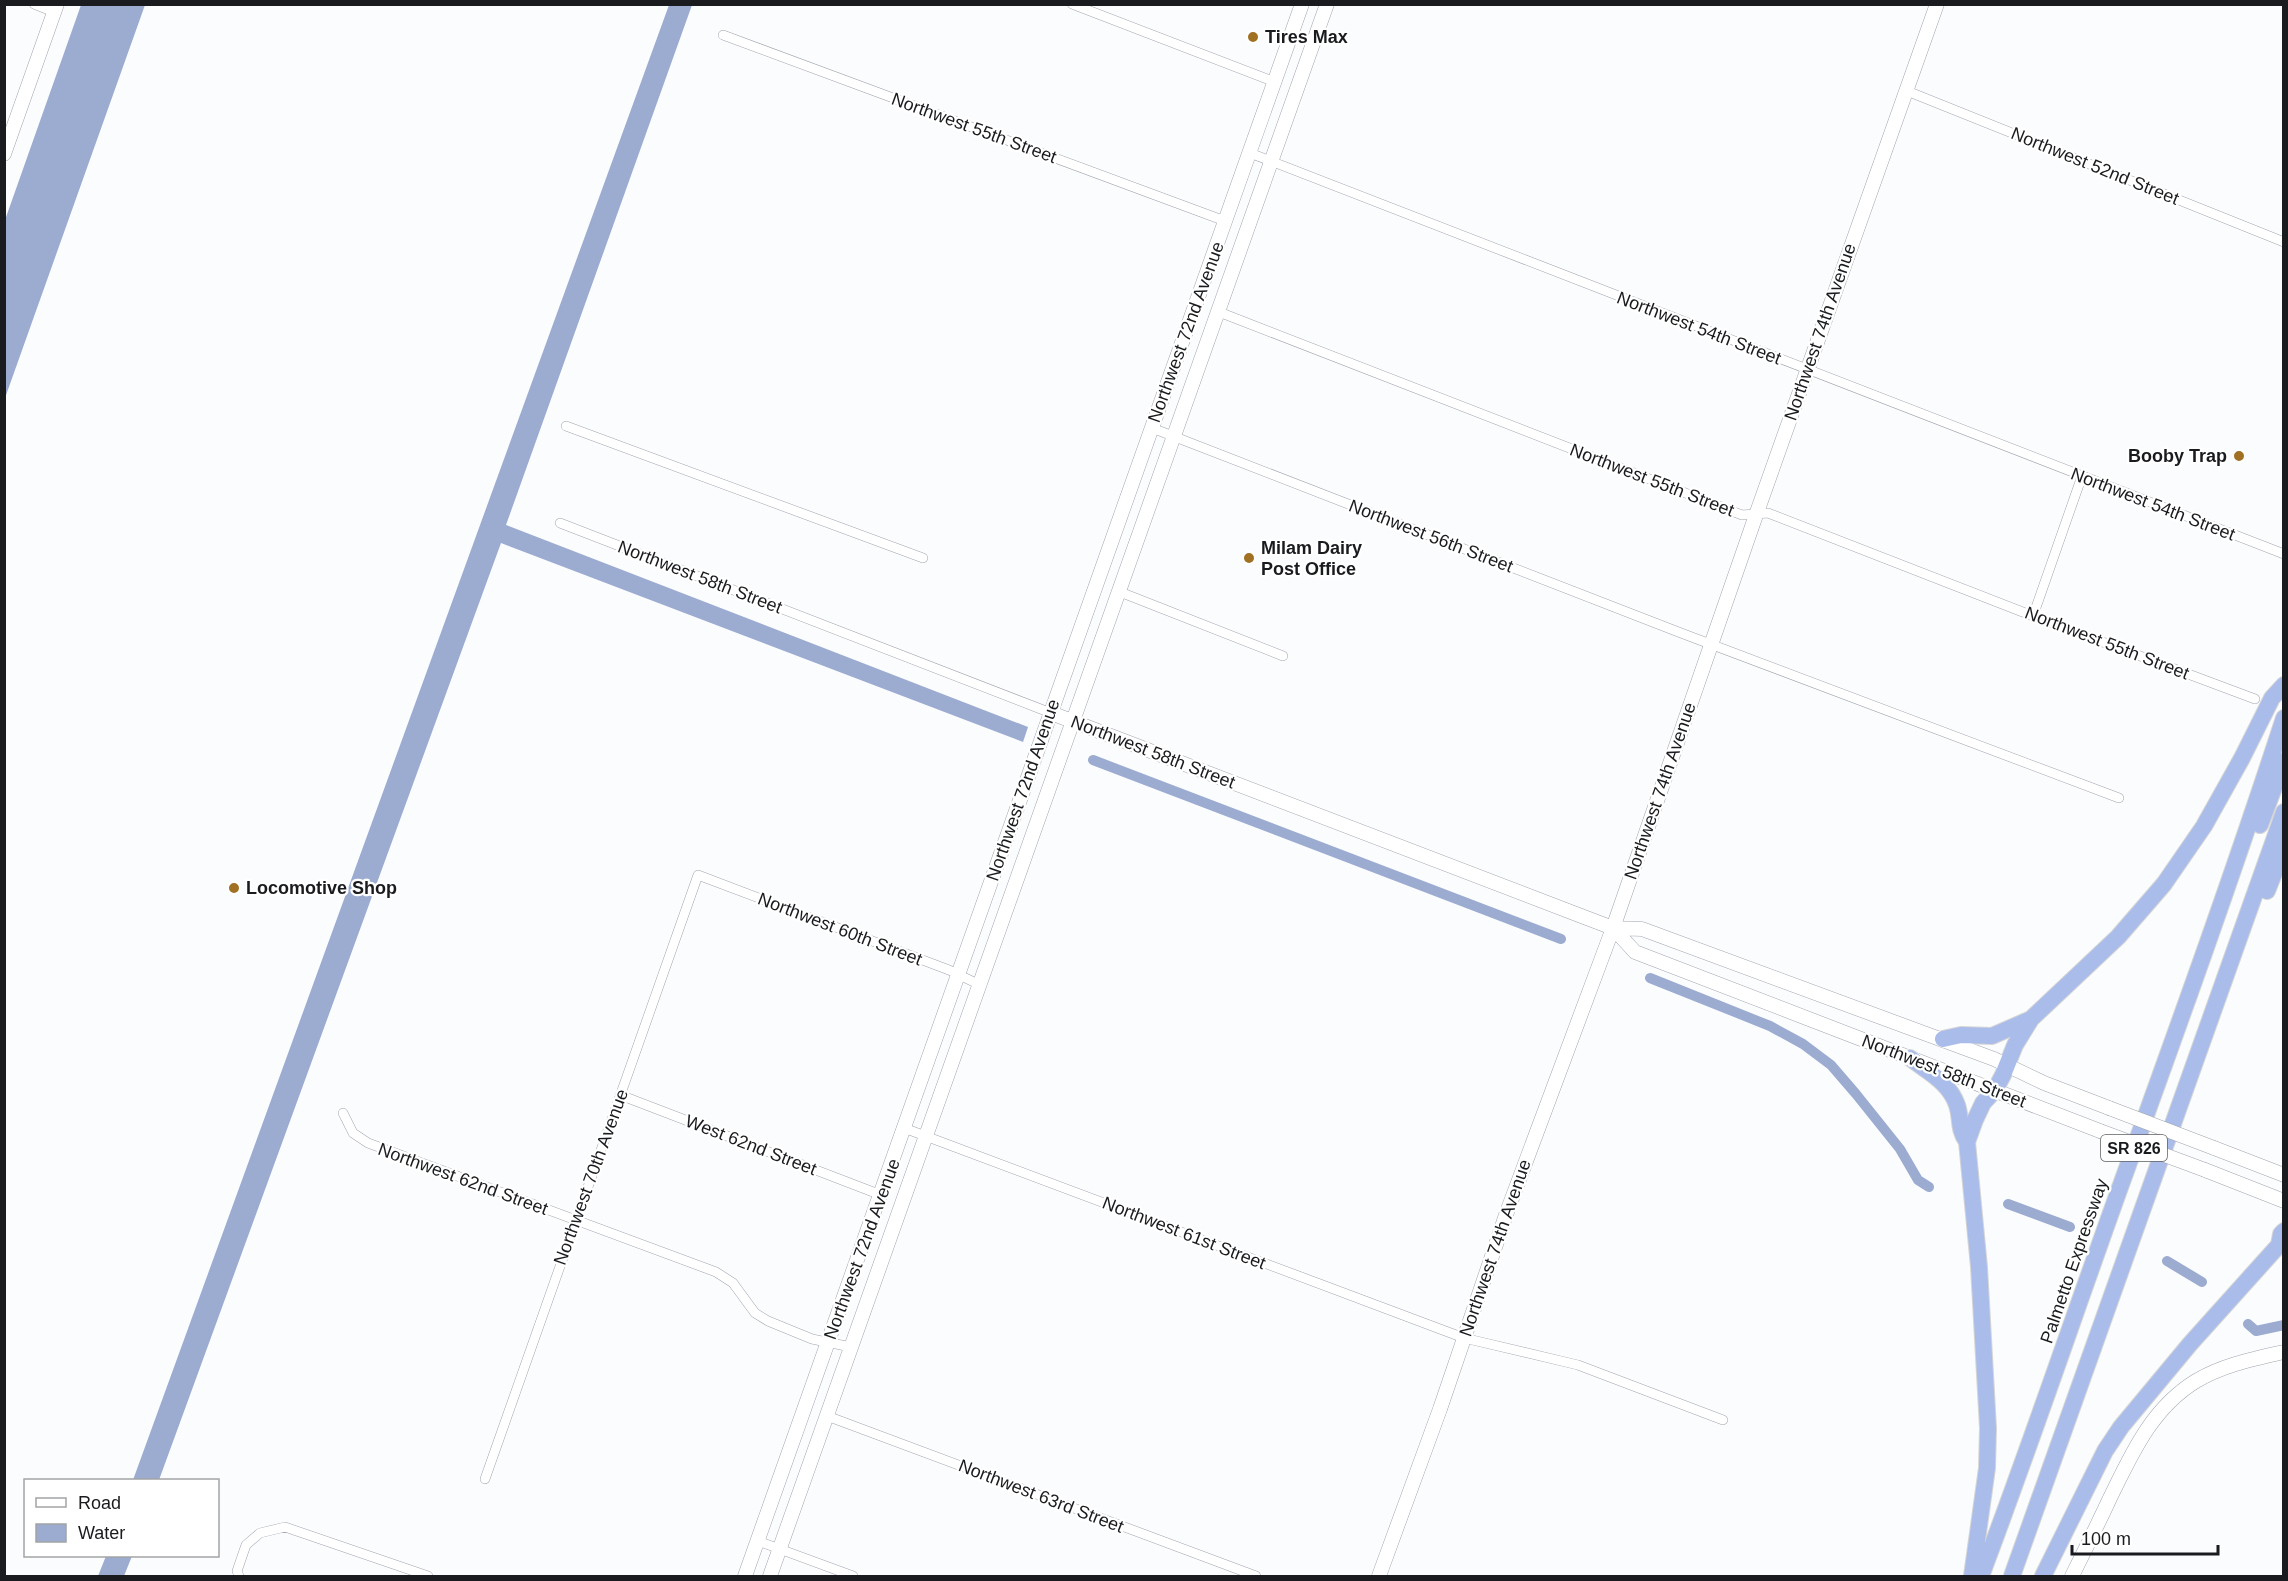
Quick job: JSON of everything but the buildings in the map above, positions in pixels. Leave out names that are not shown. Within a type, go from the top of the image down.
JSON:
[{"type":"highway","points":[[1967,1142],[1979,1110],[1995,1090],[2014,1045],[2031,1019],[2118,938],[2164,884],[2204,826],[2272,698],[2283,685]]},
{"type":"highway","name":"Palmetto Expressway","points":[[1981,1576],[2034,1437],[2117,1195],[2238,859],[2283,718]]},
{"type":"highway","points":[[1993,1576],[2283,761]]},
{"type":"highway","points":[[2012,1576],[2283,812]]},
{"type":"highway","name":"SR 826","points":[[2025,1576],[2147,1220],[2283,848]]},
{"type":"highway","points":[[1943,1039],[1962,1035],[1992,1036],[2031,1019]]},
{"type":"highway","points":[[1910,1058],[1939,1079],[1949,1090],[1958,1109],[1960,1130],[1967,1142],[1979,1267],[1988,1428],[1987,1468],[1972,1576]]},
{"type":"highway","points":[[2043,1576],[2105,1451],[2121,1427],[2190,1344],[2282,1240]]},
{"type":"main road","name":"Northwest 72nd Avenue","points":[[745,1576],[1302,4]]},
{"type":"main road","name":"Northwest 72nd Avenue","points":[[770,1576],[1327,4]]},
{"type":"main road","name":"Northwest 74th Avenue","points":[[1379,1576],[1513,1194],[1613,928],[1756,514],[1937,4]]},
{"type":"main road","points":[[5,152],[56,8]]},
{"type":"main road","name":"Northwest 58th Street","points":[[1051,713],[1613,928],[1641,929],[1943,1039],[2044,1083],[2283,1175]]},
{"type":"main road","name":"Northwest 58th Street","points":[[1613,928],[1635,952],[2283,1201]]},
{"type":"main road","points":[[2072,1576],[2135,1448],[2159,1412],[2185,1389],[2216,1371],[2283,1352]]},
{"type":"street","points":[[34,4],[56,8]]},
{"type":"street","points":[[1071,4],[1275,82]]},
{"type":"street","name":"Northwest 55th Street","points":[[723,35],[1226,221]]},
{"type":"street","name":"Northwest 52nd Street","points":[[1907,91],[2283,242]]},
{"type":"street","name":"Northwest 54th Street","points":[[1250,153],[2283,554]]},
{"type":"street","name":"Northwest 55th Street","points":[[1219,312],[1742,515],[1768,513],[2032,616],[2255,699]]},
{"type":"street","points":[[566,426],[923,558]]},
{"type":"street","name":"Northwest 56th Street","points":[[1152,428],[1711,644],[2119,798]]},
{"type":"street","points":[[2032,616],[2082,476]]},
{"type":"street","name":"Northwest 58th Street","points":[[560,523],[1051,713]]},
{"type":"street","points":[[1120,592],[1282,656]]},
{"type":"street","name":"Northwest 60th Street","points":[[698,875],[980,985]]},
{"type":"street","name":"Northwest 70th Avenue","points":[[484,1479],[698,875]]},
{"type":"street","name":"West 62nd Street","points":[[620,1095],[881,1195]]},
{"type":"street","name":"Northwest 62nd Street","points":[[343,1113],[353,1133],[368,1143],[716,1272],[739,1289],[750,1307],[761,1317],[812,1339],[851,1347]]},
{"type":"street","name":"Northwest 61st Street","points":[[904,1128],[1464,1338],[1578,1365],[1723,1420]]},
{"type":"street","name":"Northwest 63rd Street","points":[[827,1416],[1256,1576]]},
{"type":"street","points":[[239,1576],[237,1571],[246,1545],[260,1533],[285,1527],[428,1576]]},
{"type":"street","points":[[758,1540],[853,1576]]},
{"type":"water","points":[[81,5],[145,5],[5,398],[5,220]]},
{"type":"water","points":[[669,5],[692,5],[506,525],[1028,727],[1023,742],[501,543],[159,1479],[133,1479]]},
{"type":"water","points":[[106,1557],[132,1557],[124,1576],[98,1576]]},
{"type":"waterway","points":[[1093,760],[1561,939]]},
{"type":"waterway","points":[[1650,978],[1770,1026],[1803,1044],[1831,1065],[1900,1149],[1918,1180],[1929,1187]]},
{"type":"waterway","points":[[2008,1204],[2070,1227]]},
{"type":"waterway","points":[[2167,1261],[2202,1282]]},
{"type":"waterway","points":[[2248,1324],[2256,1331],[2284,1325]]},
{"type":"place","name":"Tires Max","points":[[1253,37]]},
{"type":"place","name":"Booby Trap","points":[[2239,456]]},
{"type":"place","name":"Milam Dairy Post Office","points":[[1249,558]]},
{"type":"place","name":"Locomotive Shop","points":[[234,888]]}]
